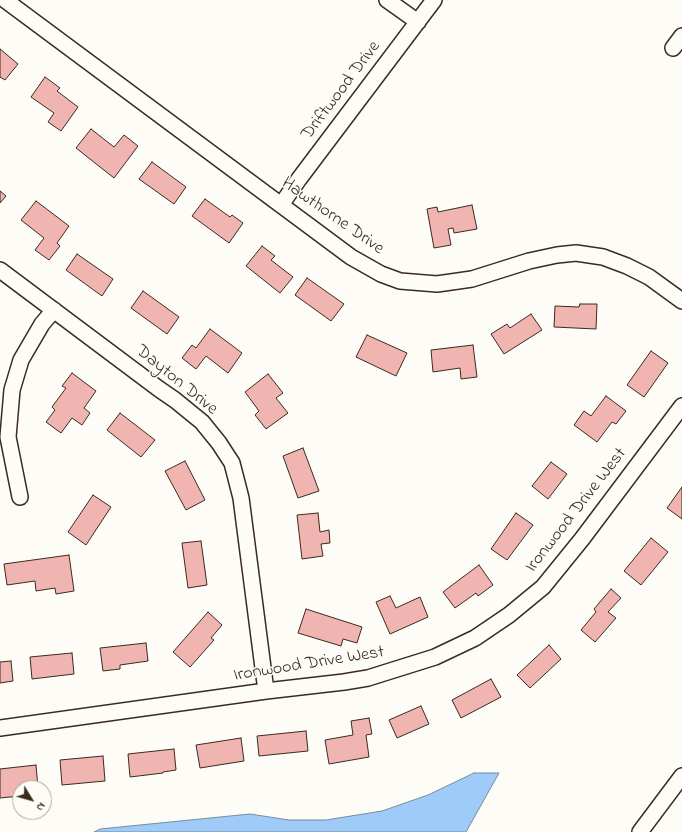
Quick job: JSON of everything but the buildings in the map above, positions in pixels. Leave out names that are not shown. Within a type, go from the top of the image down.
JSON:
[{"type":"street","name":"Hawthorne Drive","points":[[5,0],[351,257],[381,274],[400,281],[429,284],[454,282],[472,279],[528,261],[557,254],[576,253],[603,257],[627,266],[649,277],[682,301]]},
{"type":"street","points":[[387,0],[418,22]]},
{"type":"street","name":"Driftwood Drive","points":[[281,205],[304,172],[434,0]]},
{"type":"street","points":[[673,48],[682,36]]},
{"type":"street","name":"Dayton Drive","points":[[0,270],[175,400],[202,422],[219,443],[232,463],[241,498],[266,691]]},
{"type":"street","points":[[20,497],[8,437],[12,390],[21,360],[42,324],[54,310]]},
{"type":"street","name":"Ironwood Drive West","points":[[0,728],[266,691],[344,682],[368,678],[435,657],[480,634],[509,615],[543,587],[582,539],[682,406]]},
{"type":"street","points":[[640,832],[682,776]]},
{"type":"water","points":[[474,773],[499,773],[466,832],[94,832],[100,829],[250,814],[289,820],[326,820],[382,811],[428,795]]}]
